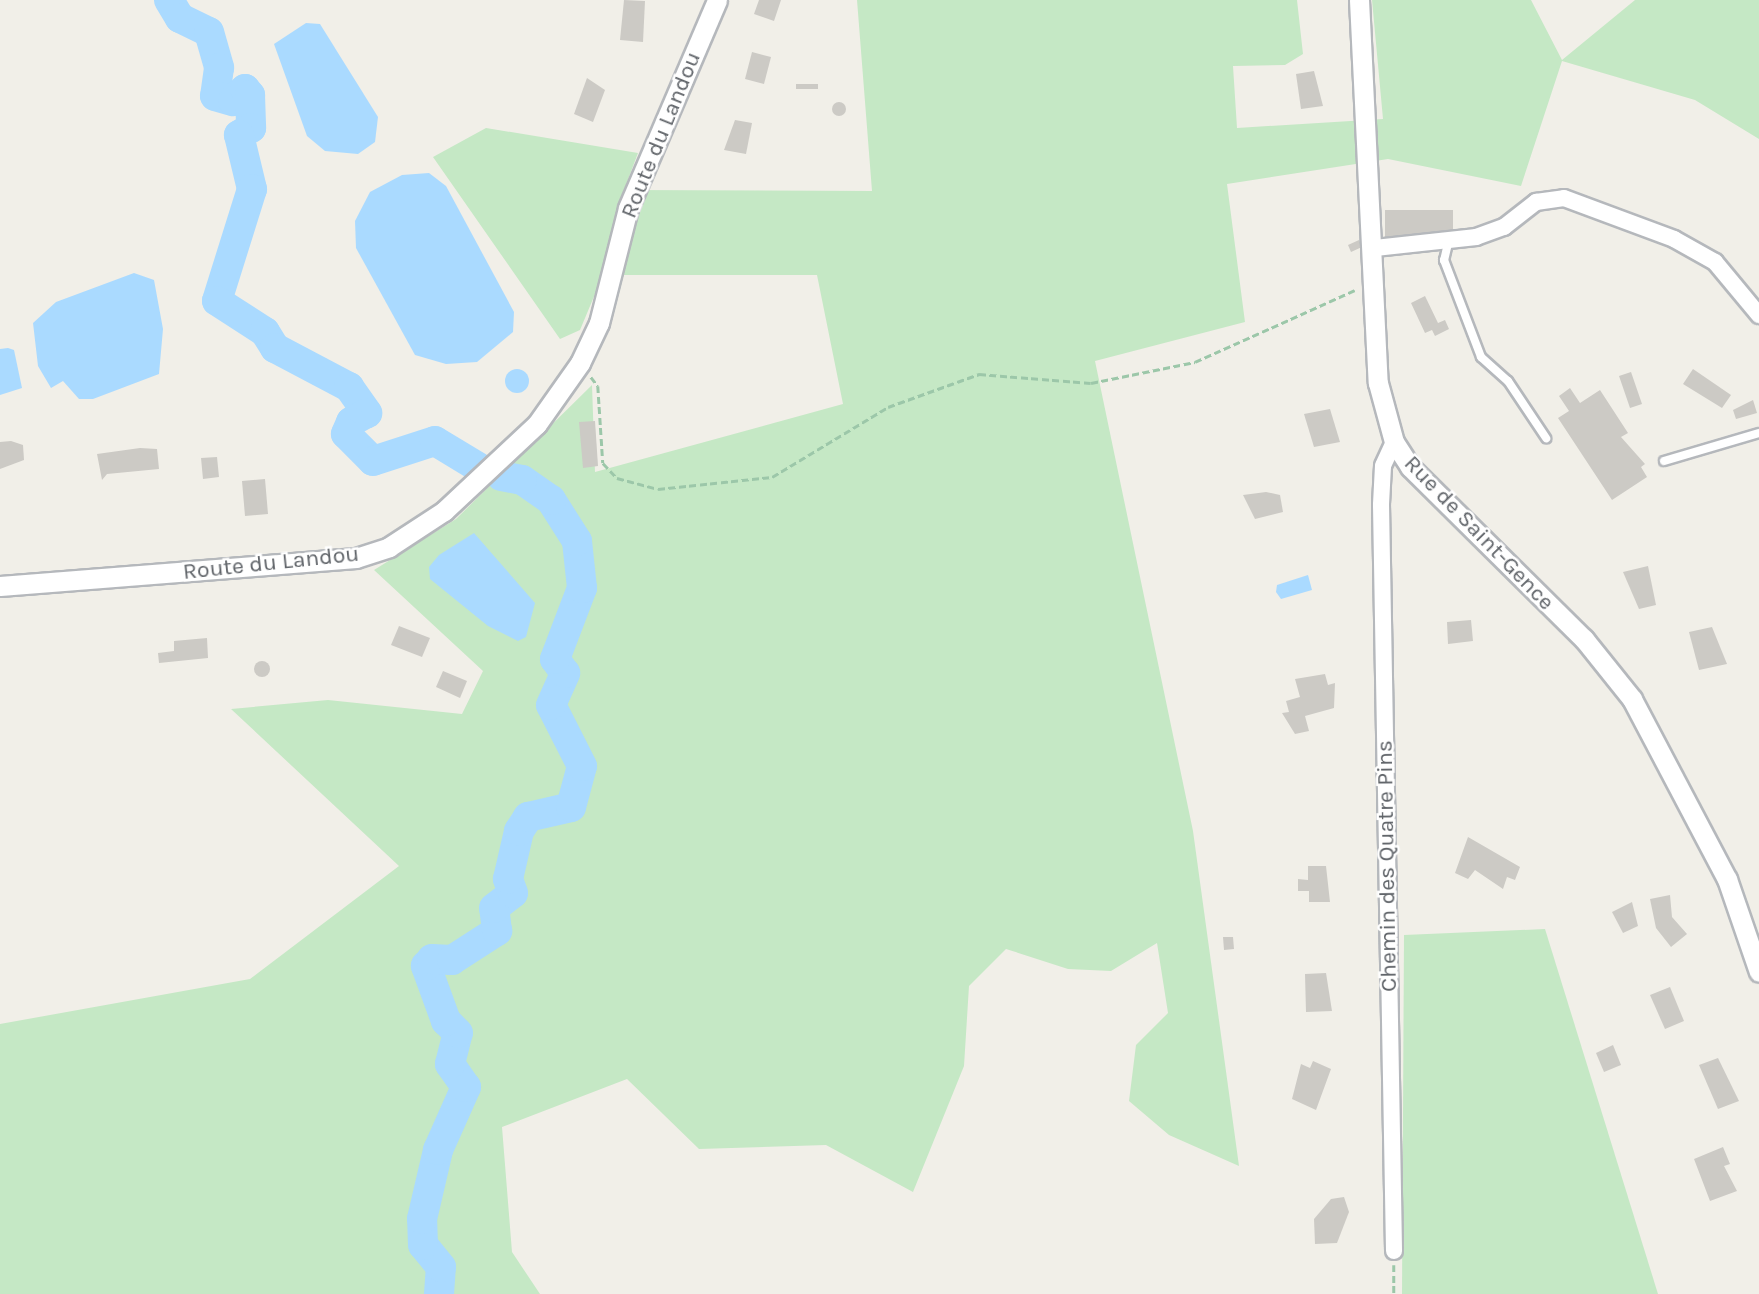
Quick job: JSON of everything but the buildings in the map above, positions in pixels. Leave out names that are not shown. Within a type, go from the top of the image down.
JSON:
[{"type":"street","name":"Route du Landou","points":[[0,586],[356,558],[389,547],[479,481],[537,424],[580,363],[599,323],[628,208],[717,0]]},
{"type":"street","name":"Rue de Saint-Gence","points":[[1359,0],[1375,248],[1373,281],[1378,383],[1394,442],[1410,467],[1584,639],[1632,699],[1727,880],[1759,972]]},
{"type":"street","points":[[1375,248],[1449,239],[1504,227],[1536,202],[1564,198],[1674,239],[1715,262],[1759,316]]},
{"type":"street","name":"Chemin des Quatre Pins","points":[[1394,442],[1382,466],[1381,505],[1394,1251]]},
{"type":"lane","points":[[1449,239],[1444,260],[1481,357],[1508,381],[1546,438]]},
{"type":"lane","points":[[1664,461],[1759,433]]},
{"type":"path","points":[[580,363],[598,386],[603,463],[617,478],[671,488],[772,477],[888,407],[979,374],[1091,383],[1195,362],[1373,281]]},
{"type":"path","points":[[1394,1251],[1394,1294]]},
{"type":"green space","points":[[857,0],[1297,0],[1303,54],[1285,65],[1233,66],[1237,128],[1383,119],[1372,0],[1531,0],[1562,60],[1635,0],[1759,0],[1759,139],[1695,100],[1562,61],[1521,186],[1388,159],[1227,184],[1245,322],[1095,361],[1193,831],[1239,1166],[1169,1135],[1129,1101],[1136,1045],[1168,1013],[1157,943],[1111,971],[1068,969],[1006,949],[969,986],[964,1066],[913,1192],[826,1145],[699,1149],[627,1079],[502,1127],[512,1252],[540,1294],[0,1294],[0,1024],[250,979],[399,866],[231,709],[328,700],[462,714],[483,671],[374,570],[456,519],[592,385],[595,472],[843,404],[817,275],[603,275],[580,330],[560,339],[433,157],[486,128],[638,153],[624,190],[872,191]]},
{"type":"green space","points":[[1545,929],[1658,1294],[1402,1294],[1404,935]]},
{"type":"water","points":[[306,23],[320,24],[378,117],[375,142],[358,154],[325,151],[307,136],[274,44]]},
{"type":"water","points":[[429,173],[446,186],[514,312],[513,332],[477,362],[446,364],[415,355],[356,248],[355,221],[370,192],[402,175]]},
{"type":"water","points":[[134,273],[154,280],[163,329],[159,374],[93,399],[79,399],[63,381],[51,388],[38,366],[33,323],[56,302]]},
{"type":"water","points":[[0,349],[14,350],[22,388],[0,395]]},
{"type":"water","points":[[517,369],[528,376],[529,381],[522,392],[517,393],[506,386],[505,381],[512,370]]},
{"type":"water","points":[[474,533],[535,603],[526,637],[518,641],[488,626],[430,579],[429,567],[439,555]]},
{"type":"water","points":[[1308,575],[1312,590],[1281,599],[1276,592],[1277,585]]},
{"type":"waterway","points":[[169,0],[180,18],[209,32],[219,68],[215,96],[233,101],[245,89],[250,95],[251,128],[239,135],[252,189],[217,301],[265,332],[275,348],[349,387],[367,413],[351,422],[346,434],[373,461],[435,441],[478,467]]},
{"type":"waterway","points":[[439,1294],[441,1267],[423,1245],[422,1219],[438,1150],[466,1087],[450,1064],[458,1033],[446,1021],[426,966],[432,959],[452,960],[497,931],[494,908],[513,893],[508,879],[519,831],[528,817],[571,807],[582,766],[551,705],[565,673],[555,659],[582,588],[577,541],[551,500],[522,480],[501,476]]}]
